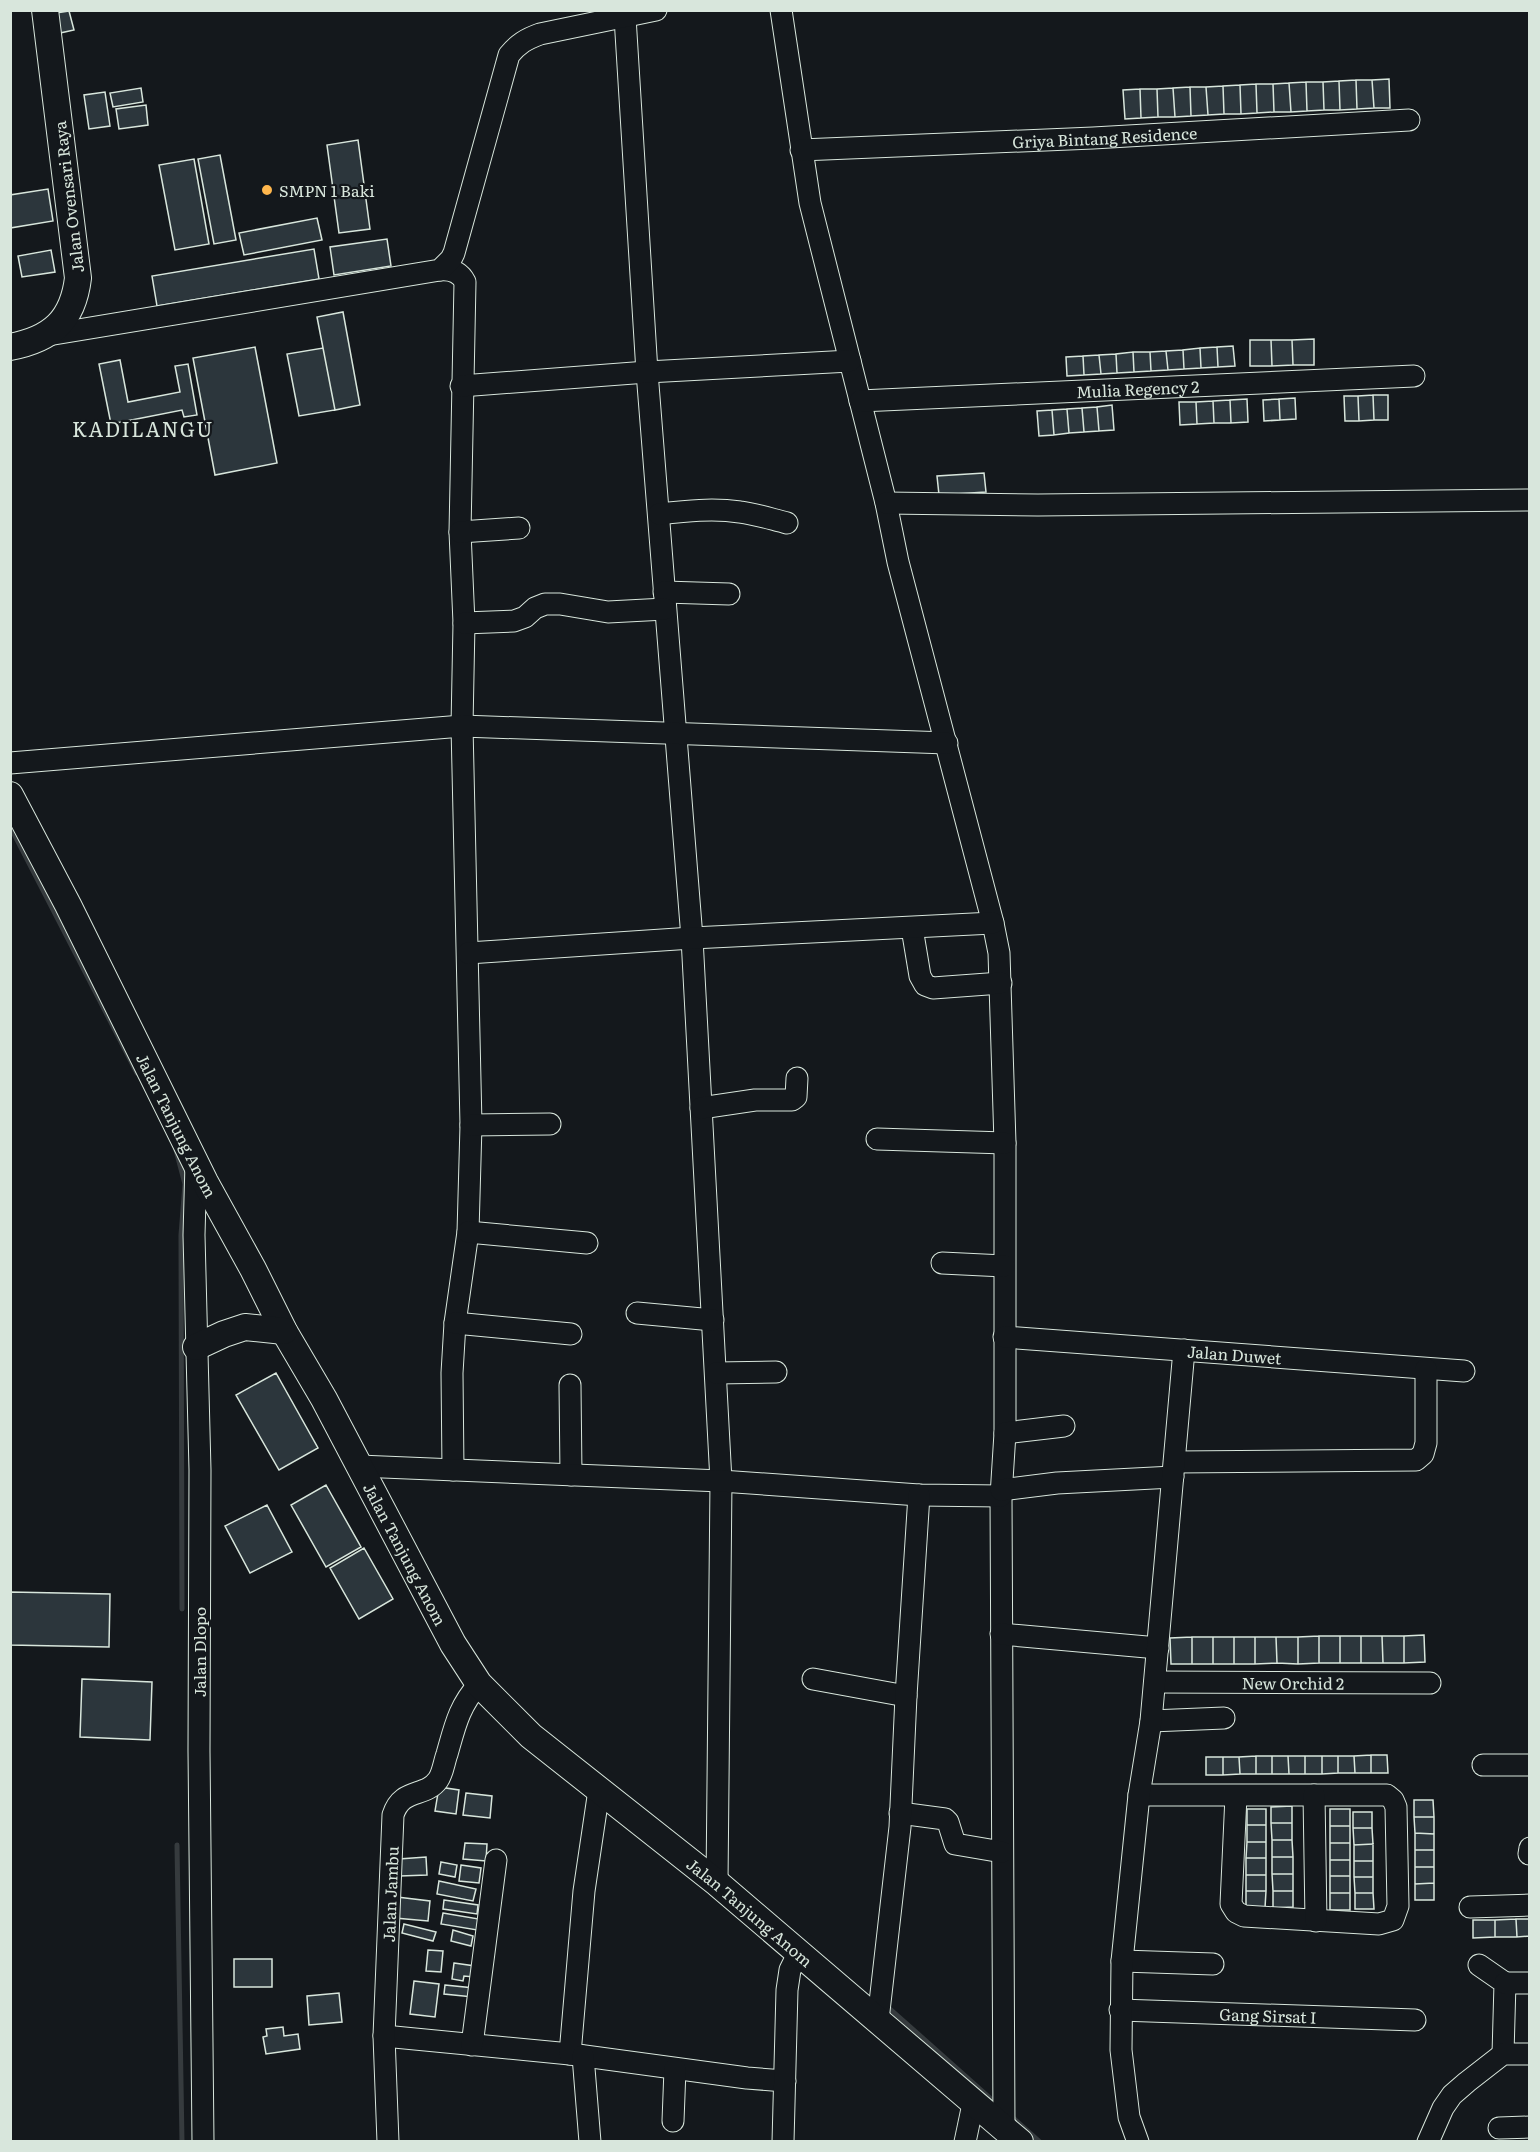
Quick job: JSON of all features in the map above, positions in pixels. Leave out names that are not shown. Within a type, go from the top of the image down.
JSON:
[{"type":"main road","name":"Jalan Ovensari Raya","points":[[10,347],[42,336],[59,326],[68,315],[76,296],[78,278],[45,10]]},
{"type":"main road","name":"Jalan Tanjung Anom","points":[[10,795],[68,905],[196,1163],[284,1331],[324,1399],[453,1644],[479,1684],[531,1736],[717,1883],[1012,2135]]},
{"type":"main road","points":[[196,1347],[245,1327],[284,1331]]},
{"type":"street","points":[[440,270],[454,253],[509,55],[517,45],[540,34],[656,10]]},
{"type":"street","points":[[781,10],[810,203],[886,503],[898,562],[947,743],[999,953],[1005,1143],[1005,1433],[1001,1493],[1002,1852],[1012,2135]]},
{"type":"street","points":[[625,16],[647,372],[692,938],[716,1373],[721,1481],[717,1883]]},
{"type":"street","name":"Griya Bintang Residence","points":[[801,150],[1093,138],[1409,120]]},
{"type":"street","points":[[42,336],[440,270],[452,270],[465,282],[461,386],[460,532],[464,623],[462,726],[471,1125],[468,1232],[454,1323],[453,1470]]},
{"type":"street","points":[[461,386],[647,372],[850,361]]},
{"type":"street","name":"Mulia Regency 2","points":[[860,401],[1414,376]]},
{"type":"street","points":[[886,503],[1038,505],[1530,500]]},
{"type":"street","points":[[659,514],[724,510],[787,522]]},
{"type":"street","points":[[460,532],[519,528]]},
{"type":"street","points":[[464,623],[513,621],[525,617],[535,608],[545,604],[560,604],[608,612],[665,600],[729,594]]},
{"type":"street","points":[[10,763],[462,726],[947,743]]},
{"type":"street","points":[[468,953],[692,938],[993,923]]},
{"type":"street","points":[[912,928],[920,975],[925,985],[933,988],[1001,983]]},
{"type":"street","points":[[701,1108],[755,1100],[792,1100],[796,1097],[797,1078]]},
{"type":"street","points":[[471,1125],[550,1124]]},
{"type":"street","points":[[877,1139],[1005,1143]]},
{"type":"street","name":"Jalan Dlopo","points":[[196,1163],[194,1235],[200,1470],[199,1751],[203,2142]]},
{"type":"street","points":[[468,1232],[588,1243]]},
{"type":"street","points":[[942,1263],[1004,1266]]},
{"type":"street","points":[[637,1313],[713,1320]]},
{"type":"street","points":[[454,1323],[571,1334]]},
{"type":"street","name":"Jalan Duwet","points":[[1004,1337],[1464,1371]]},
{"type":"street","points":[[1138,2142],[1129,2116],[1121,2050],[1122,1961],[1139,1795],[1155,1683],[1184,1350]]},
{"type":"street","points":[[358,1466],[721,1481],[919,1495],[1001,1493],[1057,1482],[1174,1469],[1416,1460],[1423,1454],[1426,1443],[1426,1369]]},
{"type":"street","points":[[716,1373],[776,1372]]},
{"type":"street","points":[[570,1385],[570,1475]]},
{"type":"street","points":[[1005,1433],[1064,1426]]},
{"type":"street","points":[[878,2020],[900,1813],[919,1495]]},
{"type":"street","points":[[1001,1634],[1158,1648]]},
{"type":"street","points":[[813,1679],[906,1696]]},
{"type":"street","name":"New Orchid 2","points":[[1155,1683],[1430,1683]]},
{"type":"street","name":"Jalan Jambu","points":[[388,2142],[384,2036],[393,1815],[396,1804],[404,1797],[431,1786],[439,1778],[459,1713],[466,1699],[479,1684]]},
{"type":"street","points":[[1151,1721],[1224,1718]]},
{"type":"street","points":[[1483,1765],[1530,1765]]},
{"type":"street","points":[[590,2142],[576,2055],[584,1891],[599,1790]]},
{"type":"street","points":[[1139,1795],[1387,1795],[1396,1807],[1398,1906],[1393,1920],[1387,1923],[1316,1921],[1239,1914],[1231,1904],[1236,1796]]},
{"type":"street","points":[[1314,1795],[1316,1921]]},
{"type":"street","points":[[900,1813],[945,1819],[951,1828],[954,1842],[958,1846],[1002,1852]]},
{"type":"street","points":[[1529,1854],[1530,1848]]},
{"type":"street","points":[[472,2045],[496,1860]]},
{"type":"street","points":[[1470,1906],[1530,1905]]},
{"type":"street","points":[[783,2142],[787,1990],[790,1970],[799,1952]]},
{"type":"street","points":[[1122,1961],[1213,1964]]},
{"type":"street","points":[[1479,1965],[1505,1983],[1530,1983]]},
{"type":"street","points":[[1503,2054],[1505,1983]]},
{"type":"street","name":"Gang Sirsat I","points":[[1120,2010],[1415,2020]]},
{"type":"street","points":[[384,2036],[576,2055],[785,2081]]},
{"type":"street","points":[[1428,2142],[1443,2108],[1452,2095],[1503,2054],[1530,2054]]},
{"type":"street","points":[[674,2121],[675,2069]]},
{"type":"street","points":[[965,2142],[974,2104]]},
{"type":"street","points":[[1499,2128],[1530,2127]]},
{"type":"building","points":[[69,11],[74,30],[60,33],[56,13]]},
{"type":"building","points":[[1389,79],[1390,108],[1374,108],[1372,80]]},
{"type":"building","points":[[1356,80],[1372,80],[1374,108],[1357,109]]},
{"type":"building","points":[[1356,80],[1357,109],[1340,110],[1339,81]]},
{"type":"building","points":[[1339,81],[1340,110],[1324,110],[1323,82]]},
{"type":"building","points":[[1306,82],[1323,82],[1324,110],[1307,111]]},
{"type":"building","points":[[1306,82],[1307,111],[1291,112],[1289,83]]},
{"type":"building","points":[[1289,83],[1291,112],[1274,112],[1273,84]]},
{"type":"building","points":[[1256,84],[1273,84],[1274,112],[1257,113]]},
{"type":"building","points":[[1256,84],[1257,113],[1241,114],[1240,85]]},
{"type":"building","points":[[1240,85],[1241,114],[1224,114],[1223,86]]},
{"type":"building","points":[[1223,86],[1224,114],[1208,115],[1206,87]]},
{"type":"building","points":[[1190,87],[1206,87],[1208,115],[1191,116]]},
{"type":"building","points":[[1190,87],[1191,116],[1175,117],[1173,88]]},
{"type":"building","points":[[141,88],[143,102],[113,107],[110,93]]},
{"type":"building","points":[[1173,88],[1175,117],[1158,117],[1157,89]]},
{"type":"building","points":[[1140,89],[1157,89],[1158,117],[1141,118]]},
{"type":"building","points":[[1140,89],[1141,118],[1125,119],[1123,90]]},
{"type":"building","points":[[105,92],[110,126],[89,129],[84,95]]},
{"type":"building","points":[[146,105],[148,125],[119,129],[116,109]]},
{"type":"building","points":[[358,140],[370,229],[339,233],[327,145]]},
{"type":"building","points":[[220,155],[236,240],[214,244],[198,159]]},
{"type":"building","points":[[194,159],[209,244],[175,250],[159,165]]},
{"type":"building","points":[[48,189],[53,221],[10,228],[10,195]]},
{"type":"building","points":[[317,218],[322,240],[244,255],[239,233]]},
{"type":"building","points":[[387,239],[391,266],[334,275],[330,247]]},
{"type":"building","points":[[314,249],[319,279],[157,306],[152,276]]},
{"type":"building","points":[[51,250],[55,272],[22,277],[18,256]]},
{"type":"building","points":[[343,312],[360,405],[335,410],[317,317]]},
{"type":"building","points":[[1314,339],[1314,365],[1293,365],[1292,340]]},
{"type":"building","points":[[1250,340],[1271,340],[1272,366],[1250,366]]},
{"type":"building","points":[[1271,340],[1292,340],[1293,365],[1272,366]]},
{"type":"building","points":[[1233,346],[1235,366],[1218,367],[1217,347]]},
{"type":"building","points":[[255,347],[277,463],[215,475],[193,358]]},
{"type":"building","points":[[1217,347],[1218,367],[1201,368],[1200,348]]},
{"type":"building","points":[[323,348],[335,410],[299,416],[287,354]]},
{"type":"building","points":[[1200,348],[1201,368],[1184,369],[1183,350]]},
{"type":"building","points":[[1183,350],[1184,369],[1168,370],[1166,351]]},
{"type":"building","points":[[1166,351],[1168,370],[1151,371],[1150,352]]},
{"type":"building","points":[[1133,352],[1150,352],[1151,371],[1134,372]]},
{"type":"building","points":[[1133,352],[1134,372],[1117,373],[1116,354]]},
{"type":"building","points":[[1116,354],[1117,373],[1101,374],[1099,355]]},
{"type":"building","points":[[1099,355],[1101,374],[1084,375],[1083,356]]},
{"type":"building","points":[[1083,356],[1084,375],[1067,376],[1066,357]]},
{"type":"building","points":[[120,360],[128,402],[180,392],[175,366],[188,364],[197,415],[184,417],[182,410],[111,424],[99,364]]},
{"type":"building","points":[[1373,395],[1388,395],[1388,420],[1374,420]]},
{"type":"building","points":[[1373,395],[1374,420],[1359,421],[1358,396]]},
{"type":"building","points":[[1344,396],[1358,396],[1359,421],[1345,421]]},
{"type":"building","points":[[1295,398],[1296,419],[1280,420],[1279,399]]},
{"type":"building","points":[[1247,399],[1248,422],[1231,423],[1230,400]]},
{"type":"building","points":[[1279,399],[1280,420],[1264,421],[1263,400]]},
{"type":"building","points":[[1230,400],[1231,423],[1214,423],[1213,401]]},
{"type":"building","points":[[1213,401],[1214,423],[1197,424],[1196,402]]},
{"type":"building","points":[[1179,402],[1196,402],[1197,424],[1180,425]]},
{"type":"building","points":[[1112,405],[1114,430],[1099,431],[1097,407]]},
{"type":"building","points":[[1097,407],[1099,431],[1084,432],[1082,408]]},
{"type":"building","points":[[1082,408],[1084,432],[1069,433],[1067,409]]},
{"type":"building","points":[[1067,409],[1069,433],[1054,435],[1052,410]]},
{"type":"building","points":[[1052,410],[1054,435],[1039,436],[1037,411]]},
{"type":"building","points":[[984,473],[986,492],[939,495],[937,476]]},
{"type":"building","points":[[276,1373],[318,1448],[279,1470],[236,1395]]},
{"type":"building","points":[[326,1485],[361,1547],[326,1567],[291,1505]]},
{"type":"building","points":[[267,1505],[292,1552],[250,1573],[225,1526]]},
{"type":"building","points":[[364,1548],[393,1599],[359,1619],[330,1568]]},
{"type":"building","points":[[10,1592],[110,1594],[109,1647],[10,1645]]},
{"type":"building","points":[[1424,1635],[1425,1662],[1404,1663],[1404,1636]]},
{"type":"building","points":[[1319,1636],[1340,1636],[1340,1663],[1319,1663]]},
{"type":"building","points":[[1319,1636],[1319,1663],[1298,1664],[1298,1637]]},
{"type":"building","points":[[1340,1636],[1361,1636],[1361,1663],[1340,1663]]},
{"type":"building","points":[[1361,1636],[1382,1636],[1383,1663],[1361,1663]]},
{"type":"building","points":[[1382,1636],[1404,1636],[1404,1663],[1383,1663]]},
{"type":"building","points":[[1192,1637],[1213,1637],[1213,1664],[1192,1664]]},
{"type":"building","points":[[1192,1637],[1192,1664],[1171,1664],[1170,1638]]},
{"type":"building","points":[[1213,1637],[1234,1637],[1234,1664],[1213,1664]]},
{"type":"building","points":[[1234,1637],[1255,1637],[1255,1664],[1234,1664]]},
{"type":"building","points":[[1255,1637],[1276,1637],[1277,1663],[1255,1664]]},
{"type":"building","points":[[1276,1637],[1298,1637],[1298,1664],[1277,1663]]},
{"type":"building","points":[[82,1679],[152,1682],[150,1740],[80,1737]]},
{"type":"building","points":[[1371,1755],[1387,1755],[1388,1773],[1371,1773]]},
{"type":"building","points":[[1371,1755],[1371,1773],[1355,1773],[1354,1756]]},
{"type":"building","points":[[1256,1756],[1272,1756],[1272,1774],[1256,1774]]},
{"type":"building","points":[[1256,1756],[1256,1774],[1240,1774],[1239,1757]]},
{"type":"building","points":[[1272,1756],[1288,1756],[1289,1774],[1272,1774]]},
{"type":"building","points":[[1288,1756],[1305,1756],[1305,1774],[1289,1774]]},
{"type":"building","points":[[1305,1756],[1322,1756],[1322,1774],[1305,1774]]},
{"type":"building","points":[[1322,1756],[1338,1756],[1338,1773],[1322,1774]]},
{"type":"building","points":[[1338,1756],[1354,1756],[1355,1773],[1338,1773]]},
{"type":"building","points":[[1206,1757],[1223,1757],[1223,1775],[1206,1775]]},
{"type":"building","points":[[1223,1757],[1239,1757],[1240,1774],[1223,1775]]},
{"type":"building","points":[[439,1787],[459,1790],[456,1814],[435,1811]]},
{"type":"building","points":[[466,1793],[492,1796],[490,1818],[463,1815]]},
{"type":"building","points":[[1414,1800],[1433,1800],[1434,1817],[1414,1817]]},
{"type":"building","points":[[1292,1806],[1292,1823],[1271,1823],[1271,1807]]},
{"type":"building","points":[[1247,1809],[1266,1809],[1266,1825],[1247,1825]]},
{"type":"building","points":[[1330,1809],[1350,1809],[1350,1826],[1330,1826]]},
{"type":"building","points":[[1353,1812],[1372,1812],[1372,1828],[1353,1828]]},
{"type":"building","points":[[1414,1817],[1434,1817],[1434,1834],[1415,1833]]},
{"type":"building","points":[[1271,1823],[1292,1823],[1292,1840],[1272,1840]]},
{"type":"building","points":[[1247,1825],[1266,1825],[1266,1842],[1247,1842]]},
{"type":"building","points":[[1330,1826],[1350,1826],[1350,1843],[1330,1843]]},
{"type":"building","points":[[1353,1828],[1372,1828],[1373,1844],[1354,1845]]},
{"type":"building","points":[[1415,1833],[1434,1834],[1434,1850],[1415,1850]]},
{"type":"building","points":[[1272,1840],[1292,1840],[1293,1857],[1272,1857]]},
{"type":"building","points":[[1247,1842],[1266,1842],[1266,1858],[1246,1858]]},
{"type":"building","points":[[465,1843],[487,1844],[486,1861],[463,1859]]},
{"type":"building","points":[[1330,1843],[1350,1843],[1350,1860],[1330,1860]]},
{"type":"building","points":[[1373,1844],[1373,1861],[1354,1861],[1354,1845]]},
{"type":"building","points":[[1415,1850],[1434,1850],[1434,1867],[1415,1867]]},
{"type":"building","points":[[426,1857],[427,1875],[400,1876],[399,1859]]},
{"type":"building","points":[[1272,1857],[1293,1857],[1293,1874],[1272,1874]]},
{"type":"building","points":[[1246,1858],[1266,1858],[1266,1875],[1246,1875]]},
{"type":"building","points":[[1330,1860],[1350,1860],[1350,1876],[1330,1876]]},
{"type":"building","points":[[1354,1861],[1373,1861],[1373,1877],[1354,1877]]},
{"type":"building","points":[[441,1862],[457,1865],[455,1877],[439,1874]]},
{"type":"building","points":[[461,1865],[481,1868],[479,1883],[459,1881]]},
{"type":"building","points":[[1415,1867],[1434,1867],[1434,1883],[1415,1884]]},
{"type":"building","points":[[1272,1874],[1293,1874],[1293,1891],[1273,1891]]},
{"type":"building","points":[[1246,1875],[1266,1875],[1266,1891],[1246,1891]]},
{"type":"building","points":[[1330,1876],[1350,1876],[1350,1893],[1330,1893]]},
{"type":"building","points":[[1354,1877],[1373,1877],[1373,1893],[1355,1893]]},
{"type":"building","points":[[439,1881],[476,1889],[473,1901],[437,1894]]},
{"type":"building","points":[[1434,1883],[1434,1900],[1415,1900],[1415,1884]]},
{"type":"building","points":[[1246,1891],[1266,1891],[1265,1908],[1246,1907]]},
{"type":"building","points":[[1273,1891],[1293,1891],[1293,1907],[1273,1908]]},
{"type":"building","points":[[1330,1893],[1350,1893],[1350,1910],[1330,1910]]},
{"type":"building","points":[[1355,1893],[1373,1893],[1374,1909],[1355,1909]]},
{"type":"building","points":[[397,1897],[430,1901],[428,1921],[395,1918]]},
{"type":"building","points":[[444,1900],[478,1905],[477,1914],[443,1909]]},
{"type":"building","points":[[443,1913],[479,1919],[477,1930],[441,1924]]},
{"type":"building","points":[[1516,1919],[1530,1919],[1530,1936],[1517,1937]]},
{"type":"building","points":[[1516,1919],[1517,1937],[1495,1937],[1495,1920]]},
{"type":"building","points":[[1473,1920],[1495,1920],[1495,1937],[1473,1938]]},
{"type":"building","points":[[404,1924],[436,1932],[433,1941],[402,1933]]},
{"type":"building","points":[[453,1930],[473,1936],[471,1946],[451,1941]]},
{"type":"building","points":[[428,1950],[443,1951],[441,1972],[426,1971]]},
{"type":"building","points":[[234,1959],[272,1959],[272,1987],[234,1987]]},
{"type":"building","points":[[454,1963],[475,1966],[474,1977],[464,1976],[463,1981],[452,1979]]},
{"type":"building","points":[[414,1981],[439,1984],[435,2017],[410,2014]]},
{"type":"building","points":[[445,1985],[474,1988],[473,1997],[444,1994]]},
{"type":"building","points":[[339,1993],[342,2022],[309,2025],[307,1996]]},
{"type":"building","points":[[283,2027],[284,2036],[298,2034],[300,2049],[266,2054],[263,2037],[267,2036],[266,2029]]},
{"type":"waterway","points":[[10,826],[137,1073]]},
{"type":"waterway","points":[[176,1150],[185,1184],[181,1235],[182,1609]]},
{"type":"waterway","points":[[177,1845],[182,2142]]},
{"type":"waterway","points":[[890,2009],[990,2098]]},
{"type":"waterway","points":[[1011,2116],[1040,2142]]},
{"type":"place","name":"SMPN 1 Baki","points":[[267,190]]},
{"type":"district","name":"KADILANGU","points":[[143,428]]}]
